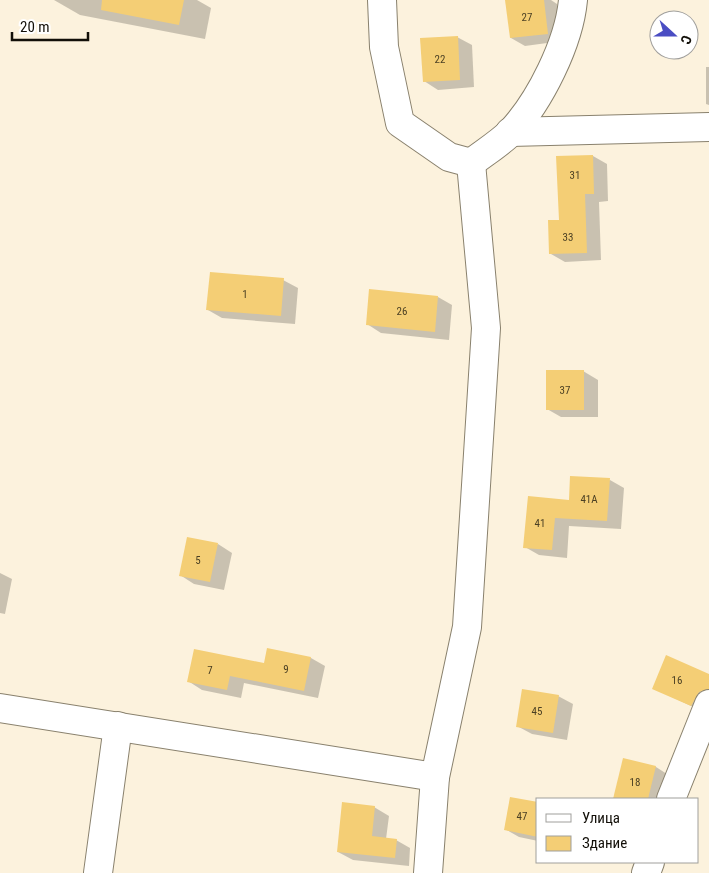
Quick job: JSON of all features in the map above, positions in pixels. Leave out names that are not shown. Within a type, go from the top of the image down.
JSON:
[{"type":"lane","points":[[382,0],[384,47],[400,123],[449,157],[471,163]]},
{"type":"lane","points":[[471,163],[510,132],[544,87],[560,50],[572,0]]},
{"type":"lane","points":[[510,132],[709,127]]},
{"type":"lane","points":[[428,873],[435,777],[467,627],[485,337],[471,163]]},
{"type":"lane","points":[[671,798],[709,704]]},
{"type":"lane","points":[[0,708],[435,777]]},
{"type":"lane","points":[[98,873],[118,726]]},
{"type":"building","points":[[102,0],[184,0],[179,25],[101,10]]},
{"type":"building","points":[[505,0],[544,0],[548,34],[510,38]]},
{"type":"building","points":[[458,36],[460,80],[423,82],[420,38]]},
{"type":"building","points":[[593,155],[594,194],[585,194],[587,253],[549,254],[548,220],[559,220],[556,156]]},
{"type":"building","points":[[210,272],[284,278],[281,316],[206,310]]},
{"type":"building","points":[[369,289],[438,296],[435,332],[366,325]]},
{"type":"building","points":[[546,370],[584,370],[584,410],[546,410]]},
{"type":"building","points":[[570,476],[610,478],[607,521],[555,518],[552,550],[523,548],[528,496],[569,500]]},
{"type":"building","points":[[187,537],[218,543],[210,582],[179,576]]},
{"type":"building","points":[[267,648],[311,657],[304,691],[230,676],[227,690],[187,682],[194,649],[264,663]]},
{"type":"building","points":[[666,655],[709,674],[709,689],[699,692],[691,706],[652,689]]},
{"type":"building","points":[[522,689],[559,695],[553,733],[516,727]]},
{"type":"building","points":[[623,758],[656,766],[648,798],[613,798]]},
{"type":"building","points":[[510,797],[536,802],[536,837],[504,830]]},
{"type":"building","points":[[342,802],[375,806],[372,836],[397,839],[395,858],[337,852]]}]
